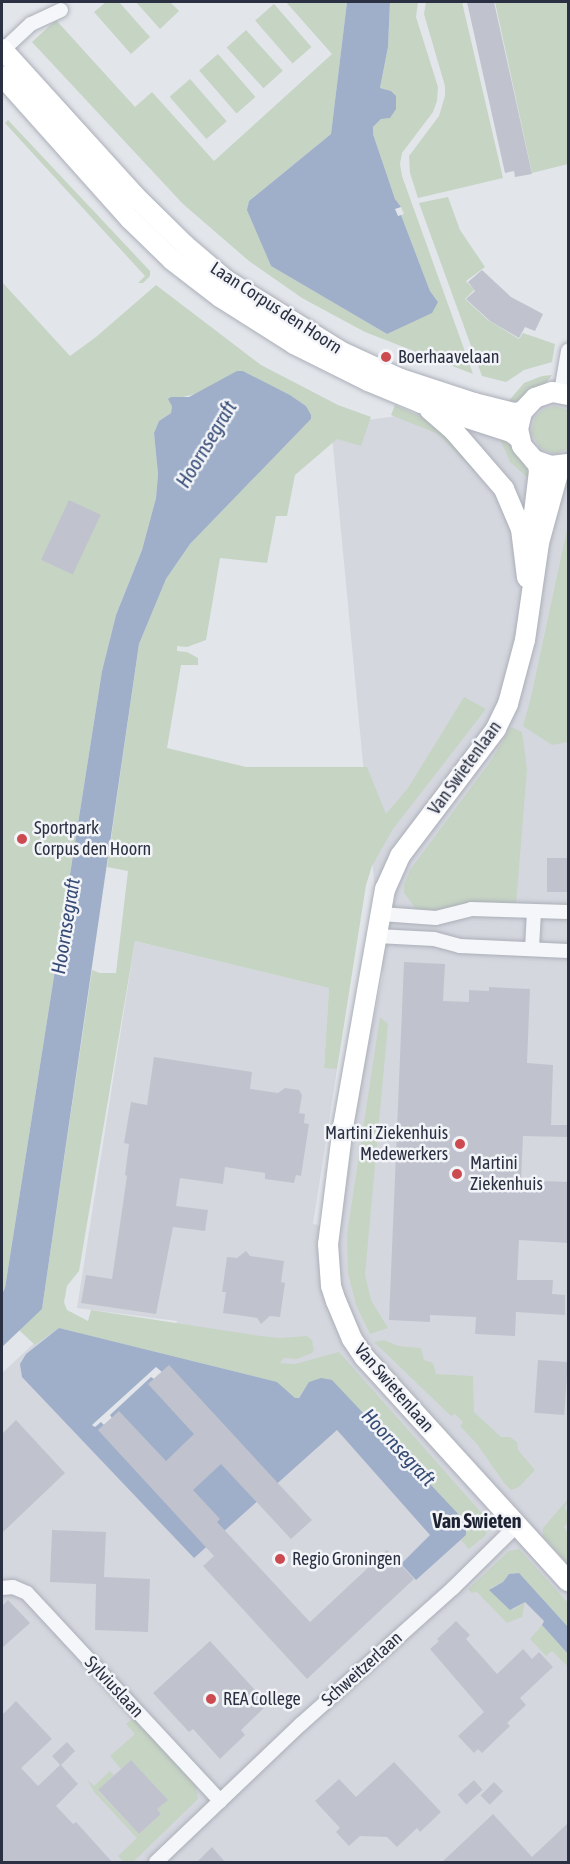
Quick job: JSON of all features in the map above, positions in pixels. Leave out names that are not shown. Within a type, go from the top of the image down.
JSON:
[{"type":"main road","name":"Laan Corpus den Hoorn","points":[[2,50],[136,197],[185,245],[226,280],[340,351],[401,379],[474,404],[514,413],[522,412]]},
{"type":"main road","name":"Laan Corpus den Hoorn","points":[[2,76],[130,219],[180,266],[220,297],[294,344],[368,381],[421,403],[511,432],[519,438]]},
{"type":"main road","points":[[564,465],[537,462],[527,454],[519,438],[518,424],[522,412],[538,396],[565,394]]},
{"type":"main road","points":[[421,403],[454,431],[504,489],[511,502],[523,541],[529,616]]},
{"type":"main road","name":"Van Swietenlaan","points":[[537,462],[539,471],[534,513],[539,543]]},
{"type":"main road","name":"Van Swietenlaan","points":[[564,465],[539,543],[529,616],[517,678],[496,729],[400,856],[385,889],[344,1126],[328,1244],[331,1286],[352,1339],[381,1377],[568,1581]]},
{"type":"street","name":"Laan Corpus den Hoorn","points":[[2,50],[32,24],[61,10]]},
{"type":"street","points":[[565,394],[568,351]]},
{"type":"street","points":[[381,914],[436,918],[464,909],[568,912]]},
{"type":"street","points":[[532,949],[534,911]]},
{"type":"street","points":[[377,936],[434,939],[460,946],[568,951]]},
{"type":"street","name":"Schweitzerlaan","points":[[156,1863],[220,1801],[453,1588],[517,1525]]},
{"type":"street","name":"Sylviuslaan","points":[[2,1588],[12,1587],[27,1593],[220,1801]]},
{"type":"shaded area","points":[[520,399],[568,401],[568,1862],[2,1862],[2,1373],[57,1322],[170,1346],[177,1321],[77,1308],[135,941],[329,988],[324,1067],[337,1069],[313,1224],[339,1229],[354,1112],[383,975],[331,425]]},
{"type":"green space","points":[[106,2],[119,2],[150,37],[131,54],[94,12]]},
{"type":"green space","points":[[136,2],[170,2],[179,11],[160,29]]},
{"type":"green space","points":[[286,2],[347,2],[331,134],[249,201],[248,210],[271,266],[387,334],[438,302],[430,291],[401,215],[404,214],[395,199],[373,134],[373,127],[381,119],[391,91],[380,88],[388,47],[390,2],[418,2],[416,17],[438,87],[437,101],[433,112],[402,153],[400,164],[402,176],[473,374],[365,332],[302,298],[249,261],[183,204],[32,42],[56,20],[135,107],[152,92],[214,161],[332,54]]},
{"type":"green space","points":[[426,2],[462,2],[503,178],[418,198],[410,173],[409,156],[439,116],[445,96],[445,86],[424,14]]},
{"type":"green space","points":[[495,2],[568,2],[568,164],[532,173]]},
{"type":"green space","points":[[274,4],[311,47],[293,63],[255,20]]},
{"type":"green space","points":[[246,30],[283,71],[263,88],[227,47]]},
{"type":"green space","points":[[218,54],[255,97],[237,113],[199,70]]},
{"type":"green space","points":[[190,79],[227,121],[206,139],[170,97]]},
{"type":"green space","points":[[8,120],[150,271],[150,276],[143,283],[138,283],[145,276],[5,123]]},
{"type":"green space","points":[[448,197],[460,230],[485,267],[466,281],[474,290],[465,299],[488,320],[519,339],[523,333],[555,344],[552,362],[524,370],[506,382],[482,376],[419,203]]},
{"type":"green space","points":[[2,282],[70,356],[96,337],[156,285],[261,365],[338,405],[371,417],[361,446],[337,439],[295,475],[287,516],[276,516],[267,563],[220,558],[206,640],[187,647],[177,646],[177,651],[187,652],[198,658],[198,665],[181,665],[167,748],[246,767],[367,767],[386,814],[408,788],[464,697],[486,709],[393,829],[372,866],[366,885],[337,1069],[324,1068],[329,988],[135,941],[79,1271],[67,1286],[64,1302],[67,1310],[88,1321],[91,1310],[261,1336],[280,1338],[307,1336],[312,1340],[314,1350],[312,1353],[297,1359],[284,1358],[280,1363],[295,1364],[339,1352],[488,1520],[489,1527],[485,1536],[469,1549],[461,1540],[466,1535],[310,1382],[298,1398],[295,1398],[277,1382],[59,1328],[35,1345],[19,1330],[42,1309],[92,970],[100,973],[116,973],[128,871],[107,867],[139,644],[166,579],[190,544],[311,419],[306,406],[290,395],[243,371],[199,393],[179,398],[172,406],[171,413],[159,421],[154,433],[158,474],[156,498],[142,550],[116,615],[102,671],[5,1288],[2,1294]]},
{"type":"green space","points":[[552,375],[543,387],[519,400],[507,403],[524,383]]},
{"type":"green space","points":[[395,405],[435,423],[484,472],[479,476],[438,434],[391,415]]},
{"type":"green space","points":[[555,406],[568,410],[568,449],[555,454],[540,448],[531,433],[535,417],[544,409]]},
{"type":"green space","points":[[499,437],[514,447],[526,466],[530,480],[510,462]]},
{"type":"green space","points":[[568,525],[568,742],[552,745],[523,726]]},
{"type":"green space","points":[[511,727],[522,732],[527,769],[516,905],[468,903],[444,911],[416,909],[404,893],[404,885],[410,870],[490,762]]},
{"type":"green space","points":[[380,1017],[388,1024],[365,1275],[371,1300],[388,1328],[370,1334],[356,1305],[348,1273],[347,1234]]},
{"type":"green space","points":[[384,1340],[398,1346],[421,1348],[424,1360],[433,1363],[436,1374],[473,1376],[474,1412],[501,1437],[510,1437],[517,1442],[518,1450],[535,1470],[519,1487],[511,1490],[504,1483],[477,1444],[460,1426],[463,1422],[455,1414],[451,1416],[374,1342]]},
{"type":"green space","points":[[568,1499],[565,1509],[568,1512],[568,1522],[564,1527],[568,1532],[568,1564],[543,1536],[543,1528]]},
{"type":"green space","points":[[519,1549],[568,1603],[568,1627],[519,1573],[509,1574],[503,1582],[491,1588],[512,1610],[525,1602],[522,1617],[507,1623],[477,1592],[471,1593],[468,1589],[509,1551]]},
{"type":"green space","points":[[542,1625],[568,1654],[568,1667],[552,1651],[546,1656],[530,1639]]},
{"type":"green space","points":[[135,1717],[195,1782],[198,1799],[133,1862],[124,1862],[118,1856],[137,1838],[94,1792],[87,1779],[94,1786],[110,1771],[114,1775],[98,1791],[139,1834],[161,1814],[157,1809],[167,1799],[131,1760],[121,1769],[110,1756],[135,1734],[126,1724]]},
{"type":"water","points":[[347,2],[390,2],[388,47],[380,88],[391,91],[396,96],[396,109],[390,118],[381,119],[373,127],[373,134],[395,199],[401,207],[395,209],[398,216],[401,215],[430,291],[438,302],[432,313],[387,334],[271,266],[247,210],[249,201],[331,134]]},
{"type":"water","name":"Hoornsegraft","points":[[237,371],[243,371],[290,395],[306,406],[311,419],[190,544],[166,579],[139,644],[42,1309],[2,1347],[2,1294],[5,1288],[102,671],[116,615],[142,550],[156,498],[158,474],[154,433],[159,421],[171,413],[172,406],[168,399],[189,397]]},
{"type":"water","points":[[59,1328],[277,1382],[295,1398],[299,1398],[309,1382],[321,1378],[332,1380],[462,1518],[466,1524],[466,1535],[416,1580],[401,1564],[430,1535],[337,1430],[194,1558],[22,1377],[20,1364],[26,1354]]},
{"type":"water","points":[[519,1573],[568,1627],[568,1654],[542,1625],[544,1621],[525,1602],[510,1610],[489,1590],[503,1582],[509,1574]]},
{"type":"pier","points":[[156,1367],[162,1372],[154,1379],[151,1377],[110,1415],[112,1418],[104,1425],[101,1422],[95,1427],[92,1425]]},
{"type":"building","points":[[467,2],[494,2],[532,174],[515,177],[514,171],[505,173]]},
{"type":"building","points":[[482,270],[511,297],[543,314],[535,331],[525,327],[519,338],[490,321],[466,299],[475,291],[468,282]]},
{"type":"building","points":[[69,500],[101,515],[73,575],[41,560]]},
{"type":"building","points":[[547,858],[568,858],[568,892],[547,892]]},
{"type":"building","name":"Martini Ziekenhuis Medewerkers","points":[[404,962],[445,964],[443,1001],[469,1002],[469,990],[489,991],[489,987],[530,989],[527,1063],[553,1065],[551,1125],[568,1125],[568,1137],[523,1136],[521,1180],[568,1182],[568,1243],[519,1240],[517,1280],[553,1280],[552,1294],[565,1295],[565,1315],[516,1312],[515,1336],[475,1334],[476,1317],[430,1315],[430,1322],[389,1320]]},
{"type":"building","points":[[154,1057],[252,1072],[250,1089],[278,1093],[285,1088],[299,1090],[302,1095],[299,1113],[305,1114],[304,1123],[309,1124],[301,1176],[296,1175],[294,1183],[265,1179],[265,1173],[225,1167],[223,1184],[180,1178],[176,1206],[208,1210],[205,1231],[173,1227],[156,1314],[81,1303],[86,1275],[112,1279],[127,1176],[125,1175],[129,1144],[124,1143],[131,1102],[147,1105]]},
{"type":"building","points":[[246,1251],[250,1256],[284,1261],[281,1282],[285,1283],[280,1317],[270,1316],[261,1324],[257,1318],[223,1313],[226,1292],[222,1292],[227,1257],[237,1258]]},
{"type":"building","points":[[538,1360],[568,1362],[564,1415],[534,1413]]},
{"type":"building","points":[[169,1365],[312,1520],[291,1539],[221,1464],[193,1490],[220,1519],[217,1522],[310,1622],[387,1550],[414,1579],[307,1679],[203,1566],[214,1556],[98,1430],[119,1411],[166,1461],[194,1434],[148,1384]]},
{"type":"building","points":[[16,1420],[65,1473],[2,1533],[2,1434]]},
{"type":"building","points":[[52,1530],[106,1532],[104,1577],[150,1579],[148,1632],[95,1630],[96,1584],[50,1582]]},
{"type":"building","points":[[8,1600],[30,1623],[2,1648],[2,1606]]},
{"type":"building","points":[[456,1621],[470,1635],[466,1639],[497,1674],[523,1649],[532,1659],[539,1652],[553,1667],[520,1698],[526,1705],[507,1723],[510,1726],[482,1753],[478,1749],[474,1753],[458,1736],[484,1712],[430,1649]]},
{"type":"building","name":"REA College","points":[[210,1641],[268,1704],[241,1730],[245,1735],[220,1759],[193,1729],[189,1732],[153,1693]]},
{"type":"building","points":[[16,1701],[52,1739],[21,1768],[38,1786],[60,1765],[52,1756],[67,1742],[75,1751],[61,1765],[78,1784],[56,1806],[73,1824],[76,1822],[113,1863],[2,1863],[2,1715]]},
{"type":"building","points":[[131,1760],[168,1800],[157,1809],[161,1814],[139,1834],[98,1790]]},
{"type":"building","points":[[394,1762],[441,1812],[420,1832],[417,1828],[397,1847],[387,1837],[360,1836],[349,1846],[336,1832],[340,1828],[315,1801],[339,1779],[356,1797]]},
{"type":"building","points":[[474,1780],[483,1790],[466,1804],[458,1795]]},
{"type":"building","points":[[494,1782],[503,1791],[490,1805],[481,1795]]},
{"type":"building","points":[[493,1814],[532,1857],[568,1823],[568,1863],[441,1863]]},
{"type":"building","points":[[212,1847],[226,1863],[196,1863]]},
{"type":"place","name":"Boerhaavelaan","points":[[386,357]]},
{"type":"place","name":"Sportpark Corpus den Hoorn","points":[[22,839]]},
{"type":"place","name":"Martini Ziekenhuis Medewerkers","points":[[460,1144]]},
{"type":"place","name":"Martini Ziekenhuis","points":[[457,1174]]},
{"type":"place","name":"Regio Groningen","points":[[280,1559]]},
{"type":"place","name":"REA College","points":[[211,1699]]},
{"type":"district","name":"Van Swieten","points":[[477,1520]]}]
